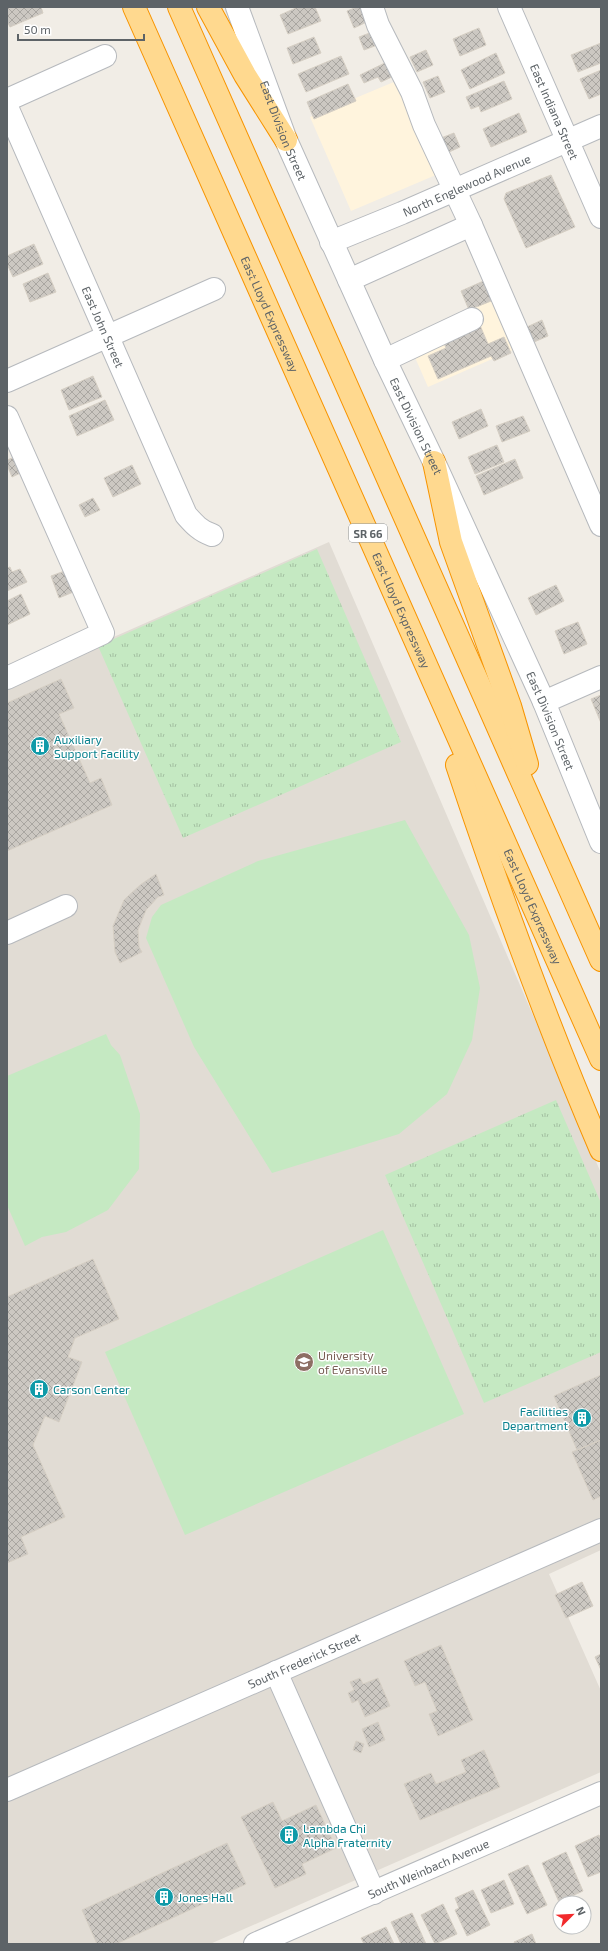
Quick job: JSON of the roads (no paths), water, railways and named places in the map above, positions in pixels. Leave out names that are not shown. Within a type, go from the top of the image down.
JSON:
[{"type":"highway","name":"East Lloyd Expressway","points":[[134,7],[601,1059]]},
{"type":"highway","points":[[179,7],[601,960]]},
{"type":"highway","points":[[208,7],[245,76],[286,140]]},
{"type":"highway","points":[[434,462],[451,542],[510,706],[550,844]]},
{"type":"highway","points":[[419,648],[478,828],[526,961],[555,1040],[601,1150]]},
{"type":"street","name":"East Division Street","points":[[238,7],[286,140],[348,280],[434,462],[544,702],[601,842]]},
{"type":"street","points":[[372,7],[378,24],[412,92],[424,125],[444,164],[454,190],[471,225],[601,525]]},
{"type":"street","name":"East Indiana Street","points":[[509,7],[601,216]]},
{"type":"street","points":[[7,100],[105,56]]},
{"type":"street","name":"East John Street","points":[[7,107],[186,515],[195,526],[204,533],[212,535]]},
{"type":"street","name":"North Englewood Avenue","points":[[331,242],[601,126]]},
{"type":"street","points":[[348,280],[471,225]]},
{"type":"street","points":[[7,381],[214,289]]},
{"type":"street","points":[[385,360],[472,319]]},
{"type":"street","points":[[7,417],[103,633],[7,678]]},
{"type":"street","points":[[544,702],[601,677]]},
{"type":"street","points":[[7,934],[66,906]]},
{"type":"street","name":"South Frederick Street","points":[[7,1790],[601,1530]]},
{"type":"street","points":[[276,1672],[374,1893]]},
{"type":"street","name":"South Weinbach Avenue","points":[[255,1944],[601,1793]]},
{"type":"place","name":"Auxiliary Support Facility","points":[[40,746]]},
{"type":"place","name":"University of Evansville","points":[[304,1362]]},
{"type":"place","name":"Carson Center","points":[[39,1389]]},
{"type":"place","name":"Facilities Department","points":[[582,1418]]},
{"type":"place","name":"Lambda Chi Alpha Fraternity","points":[[289,1835]]},
{"type":"place","name":"Jones Hall","points":[[164,1897]]}]
